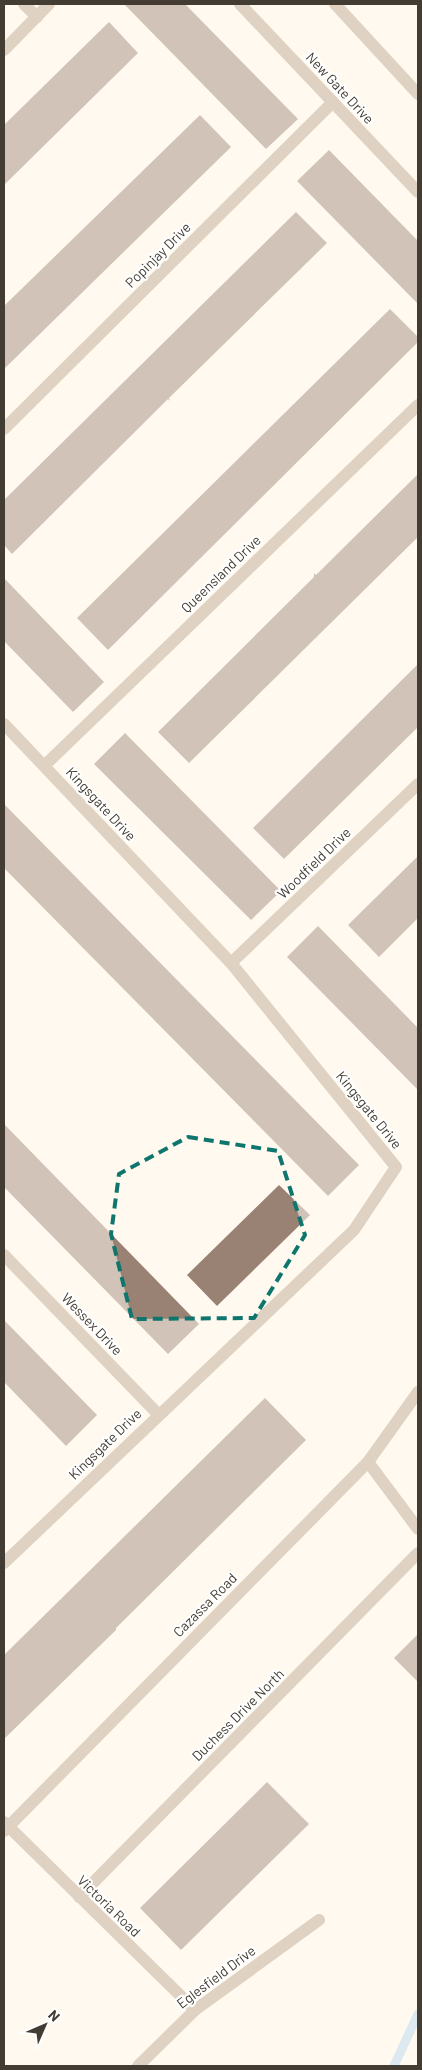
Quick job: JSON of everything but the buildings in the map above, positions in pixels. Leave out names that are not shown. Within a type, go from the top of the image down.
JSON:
[{"type":"street","points":[[24,4],[37,17]]},
{"type":"street","points":[[4,50],[50,4]]},
{"type":"street","name":"New Gate Drive","points":[[240,4],[418,192]]},
{"type":"street","points":[[334,4],[418,94]]},
{"type":"street","name":"Popinjay Drive","points":[[4,429],[333,102]]},
{"type":"street","name":"Queensland Drive","points":[[44,766],[418,405]]},
{"type":"street","name":"Kingsgate Drive","points":[[4,1563],[158,1414],[354,1230],[396,1168],[231,963],[5,727]]},
{"type":"street","name":"Woodfield Drive","points":[[231,963],[418,784]]},
{"type":"street","name":"Wessex Drive","points":[[4,1255],[158,1414]]},
{"type":"street","name":"Cazassa Road","points":[[5,1826],[368,1462],[418,1392]]},
{"type":"street","points":[[368,1462],[418,1528]]},
{"type":"street","name":"Duchess Drive North","points":[[79,1897],[418,1553]]},
{"type":"street","name":"Victoria Road","points":[[5,1826],[195,2010]]},
{"type":"street","name":"Eglesfield Drive","points":[[138,2066],[195,2010],[319,1920]]},
{"type":"highlighted area","points":[[188,1137],[278,1151],[305,1235],[254,1318],[132,1319],[111,1234],[119,1174]]},
{"type":"waterway","points":[[394,2066],[418,2014]]}]
